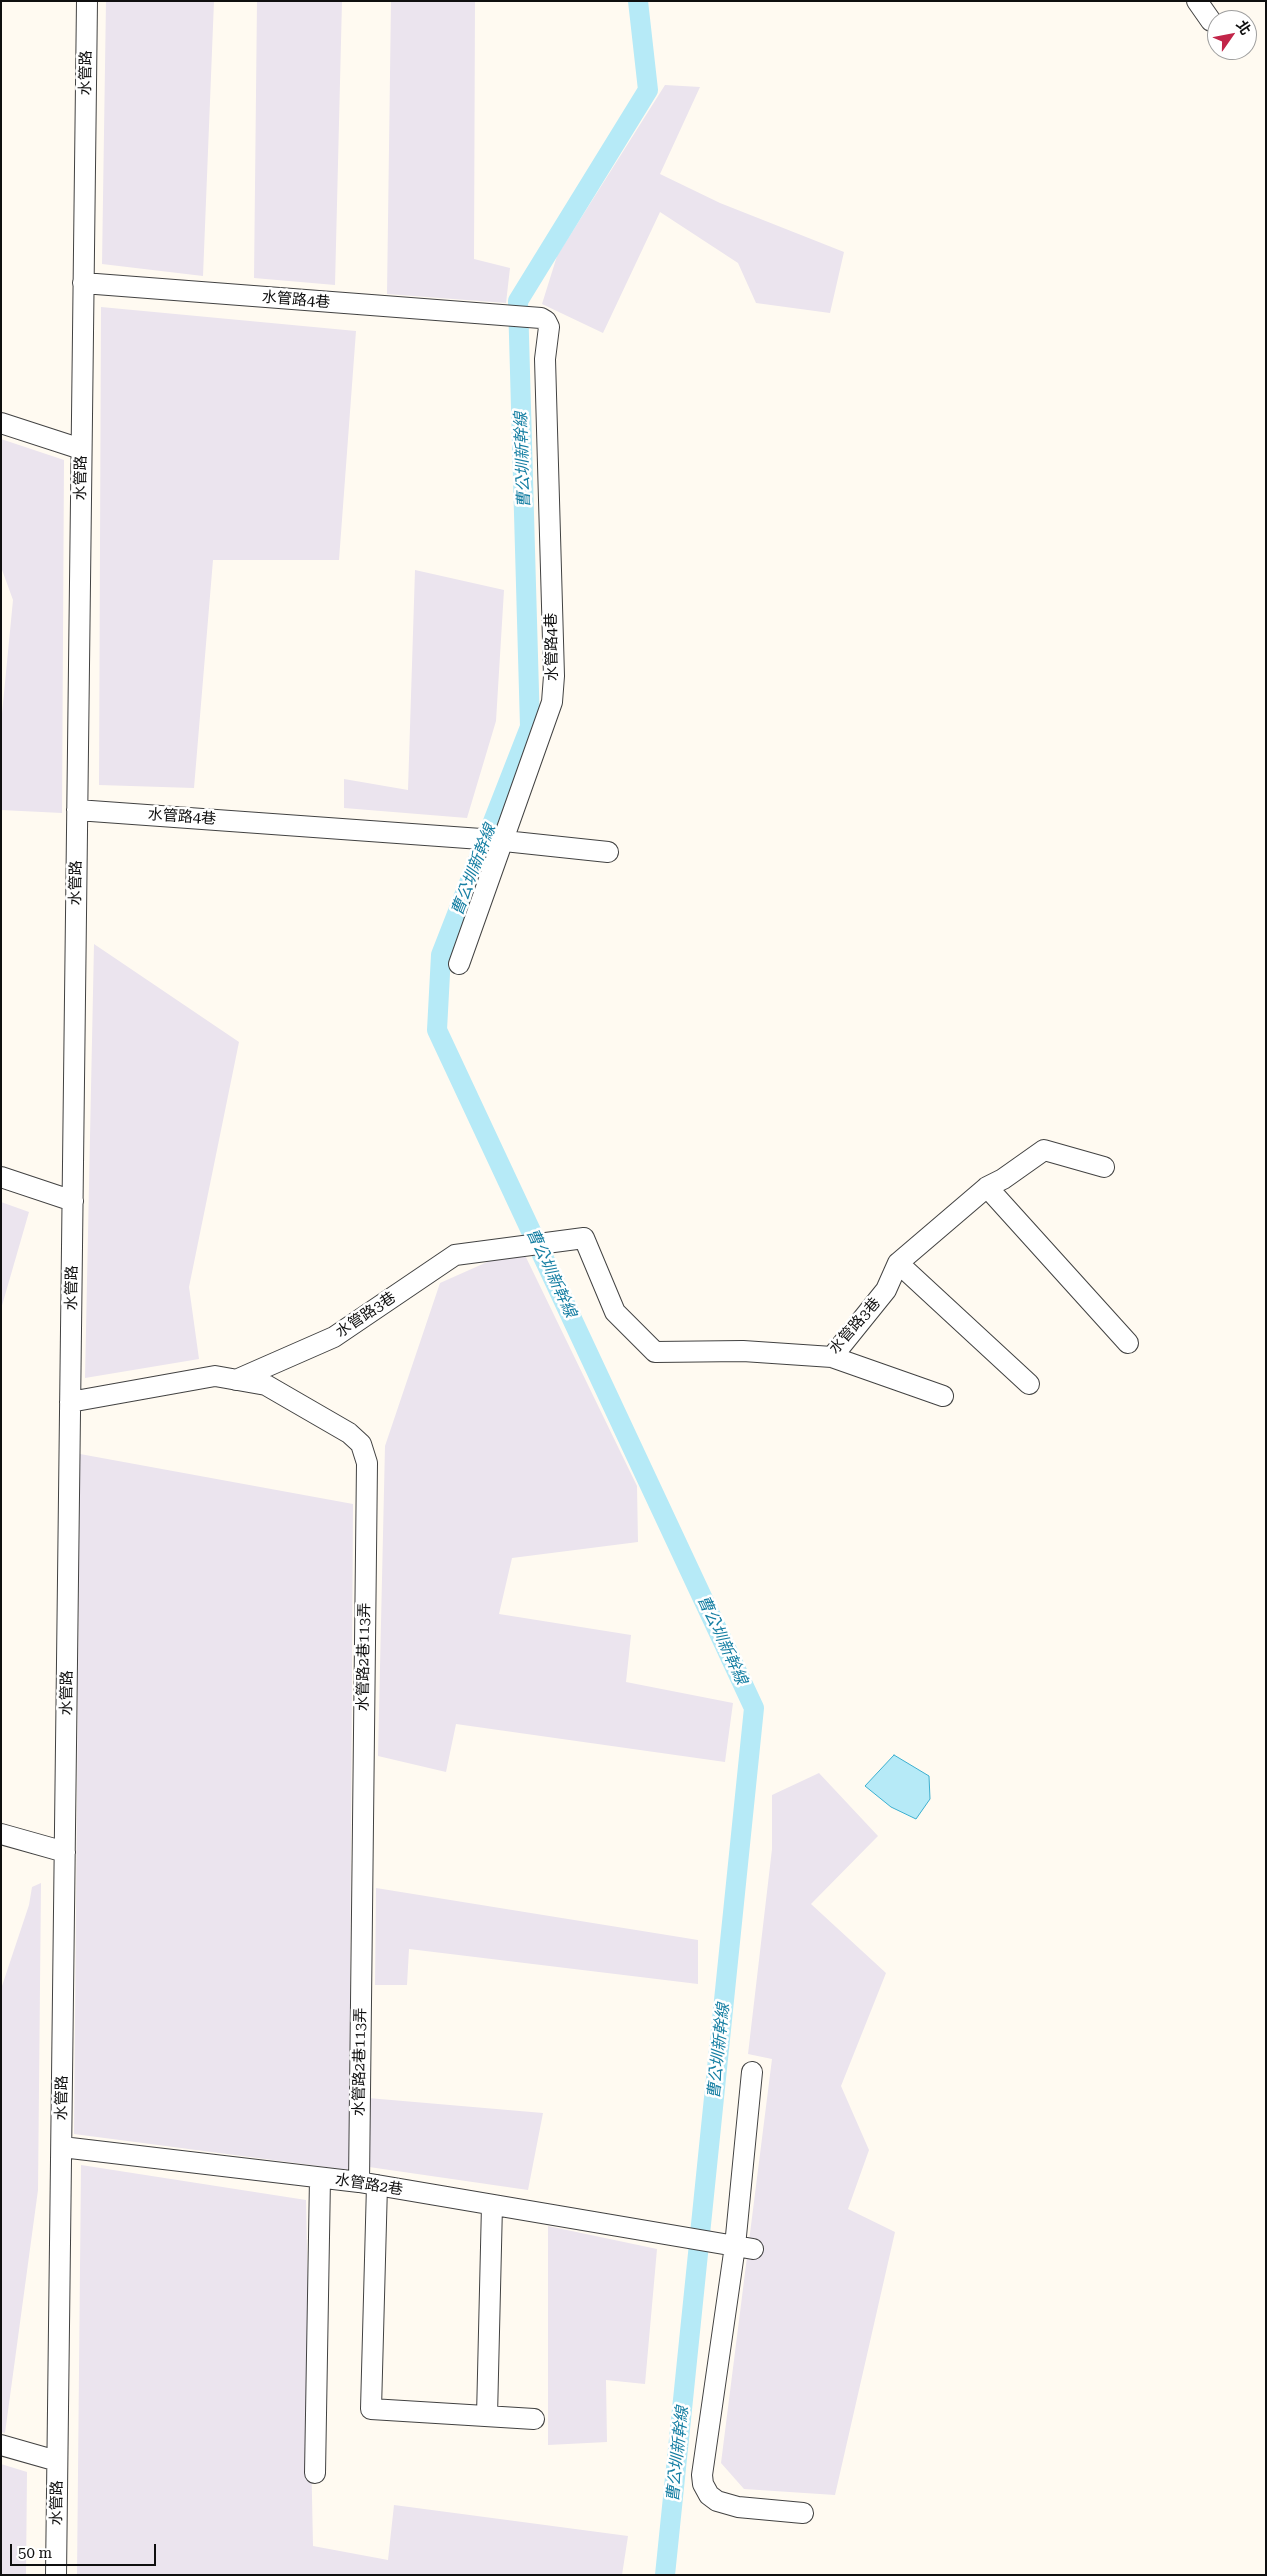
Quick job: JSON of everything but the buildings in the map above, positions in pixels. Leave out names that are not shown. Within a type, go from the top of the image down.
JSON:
[{"type":"street","name":"水管路","points":[[56,2575],[87,1]]},
{"type":"street","points":[[1197,1],[1207,15]]},
{"type":"street","name":"水管路4巷","points":[[83,283],[541,318],[546,321],[549,327],[545,369],[554,676],[552,702],[499,840],[459,964]]},
{"type":"street","points":[[1,422],[82,450]]},
{"type":"street","name":"水管路4巷","points":[[77,810],[499,840],[608,852]]},
{"type":"street","name":"水管路3巷","points":[[236,1380],[334,1337],[455,1255],[584,1238],[615,1312],[655,1352],[743,1351],[832,1357],[886,1290],[898,1263],[987,1187],[1003,1179],[1044,1150],[1104,1167]]},
{"type":"street","points":[[1,1177],[73,1200]]},
{"type":"street","points":[[987,1187],[1128,1343]]},
{"type":"street","points":[[898,1263],[1028,1384]]},
{"type":"street","points":[[832,1357],[943,1396]]},
{"type":"street","name":"水管路2巷113弄","points":[[70,1402],[215,1376],[266,1385],[350,1433],[361,1444],[367,1463],[368,2184],[371,2408],[486,2416]]},
{"type":"street","points":[[1,1834],[65,1852]]},
{"type":"street","points":[[752,2072],[736,2247],[702,2475],[703,2484],[709,2495],[717,2501],[738,2506],[803,2513]]},
{"type":"street","name":"水管路2巷","points":[[62,2146],[368,2184],[675,2235],[736,2247]]},
{"type":"street","points":[[315,2473],[320,2178]]},
{"type":"street","points":[[492,2205],[486,2416],[534,2419]]},
{"type":"street","points":[[1,2445],[58,2461]]},
{"type":"shaded area","points":[[106,1],[214,1],[203,276],[102,264]]},
{"type":"shaded area","points":[[257,1],[342,1],[335,285],[254,278]]},
{"type":"shaded area","points":[[391,1],[475,1],[474,259],[510,268],[506,303],[387,294]]},
{"type":"shaded area","points":[[665,85],[700,87],[660,174],[720,203],[844,252],[830,313],[756,303],[738,263],[660,212],[603,333],[542,304],[557,256]]},
{"type":"shaded area","points":[[101,307],[356,331],[339,560],[213,560],[194,788],[99,785]]},
{"type":"shaded area","points":[[1,439],[64,460],[62,813],[1,810],[1,724],[13,600],[1,567]]},
{"type":"shaded area","points":[[415,570],[504,590],[496,721],[467,818],[344,808],[344,779],[408,790]]},
{"type":"shaded area","points":[[94,944],[239,1042],[189,1287],[199,1359],[85,1378]]},
{"type":"shaded area","points":[[1,1202],[29,1212],[1,1309]]},
{"type":"shaded area","points":[[521,1247],[637,1486],[638,1542],[512,1558],[499,1614],[631,1635],[626,1682],[733,1703],[725,1762],[456,1724],[446,1772],[378,1756],[385,1446],[440,1283]]},
{"type":"shaded area","points":[[80,1454],[353,1504],[349,2170],[74,2134]]},
{"type":"shaded area","points":[[819,1773],[878,1836],[811,1904],[886,1973],[841,2086],[869,2150],[848,2209],[895,2232],[835,2495],[744,2489],[721,2463],[772,2059],[748,2054],[772,1849],[772,1795]]},
{"type":"shaded area","points":[[41,1883],[38,2190],[5,2433],[1,2432],[1,1989],[29,1905],[32,1887]]},
{"type":"shaded area","points":[[376,1888],[698,1940],[698,1984],[409,1949],[407,1985],[375,1985]]},
{"type":"shaded area","points":[[368,2098],[543,2113],[528,2190],[369,2167]]},
{"type":"shaded area","points":[[81,2165],[306,2200],[313,2546],[388,2560],[394,2505],[628,2536],[622,2575],[77,2575]]},
{"type":"shaded area","points":[[548,2226],[657,2249],[645,2384],[606,2380],[607,2442],[548,2445]]},
{"type":"shaded area","points":[[1,2464],[27,2472],[26,2575],[1,2575]]},
{"type":"water","points":[[894,1755],[929,1776],[930,1799],[916,1819],[891,1807],[865,1786]]},
{"type":"waterway","name":"曹公圳新幹線","points":[[638,1],[648,90],[518,301],[530,727],[441,955],[437,1030],[754,1708],[665,2575]]}]
